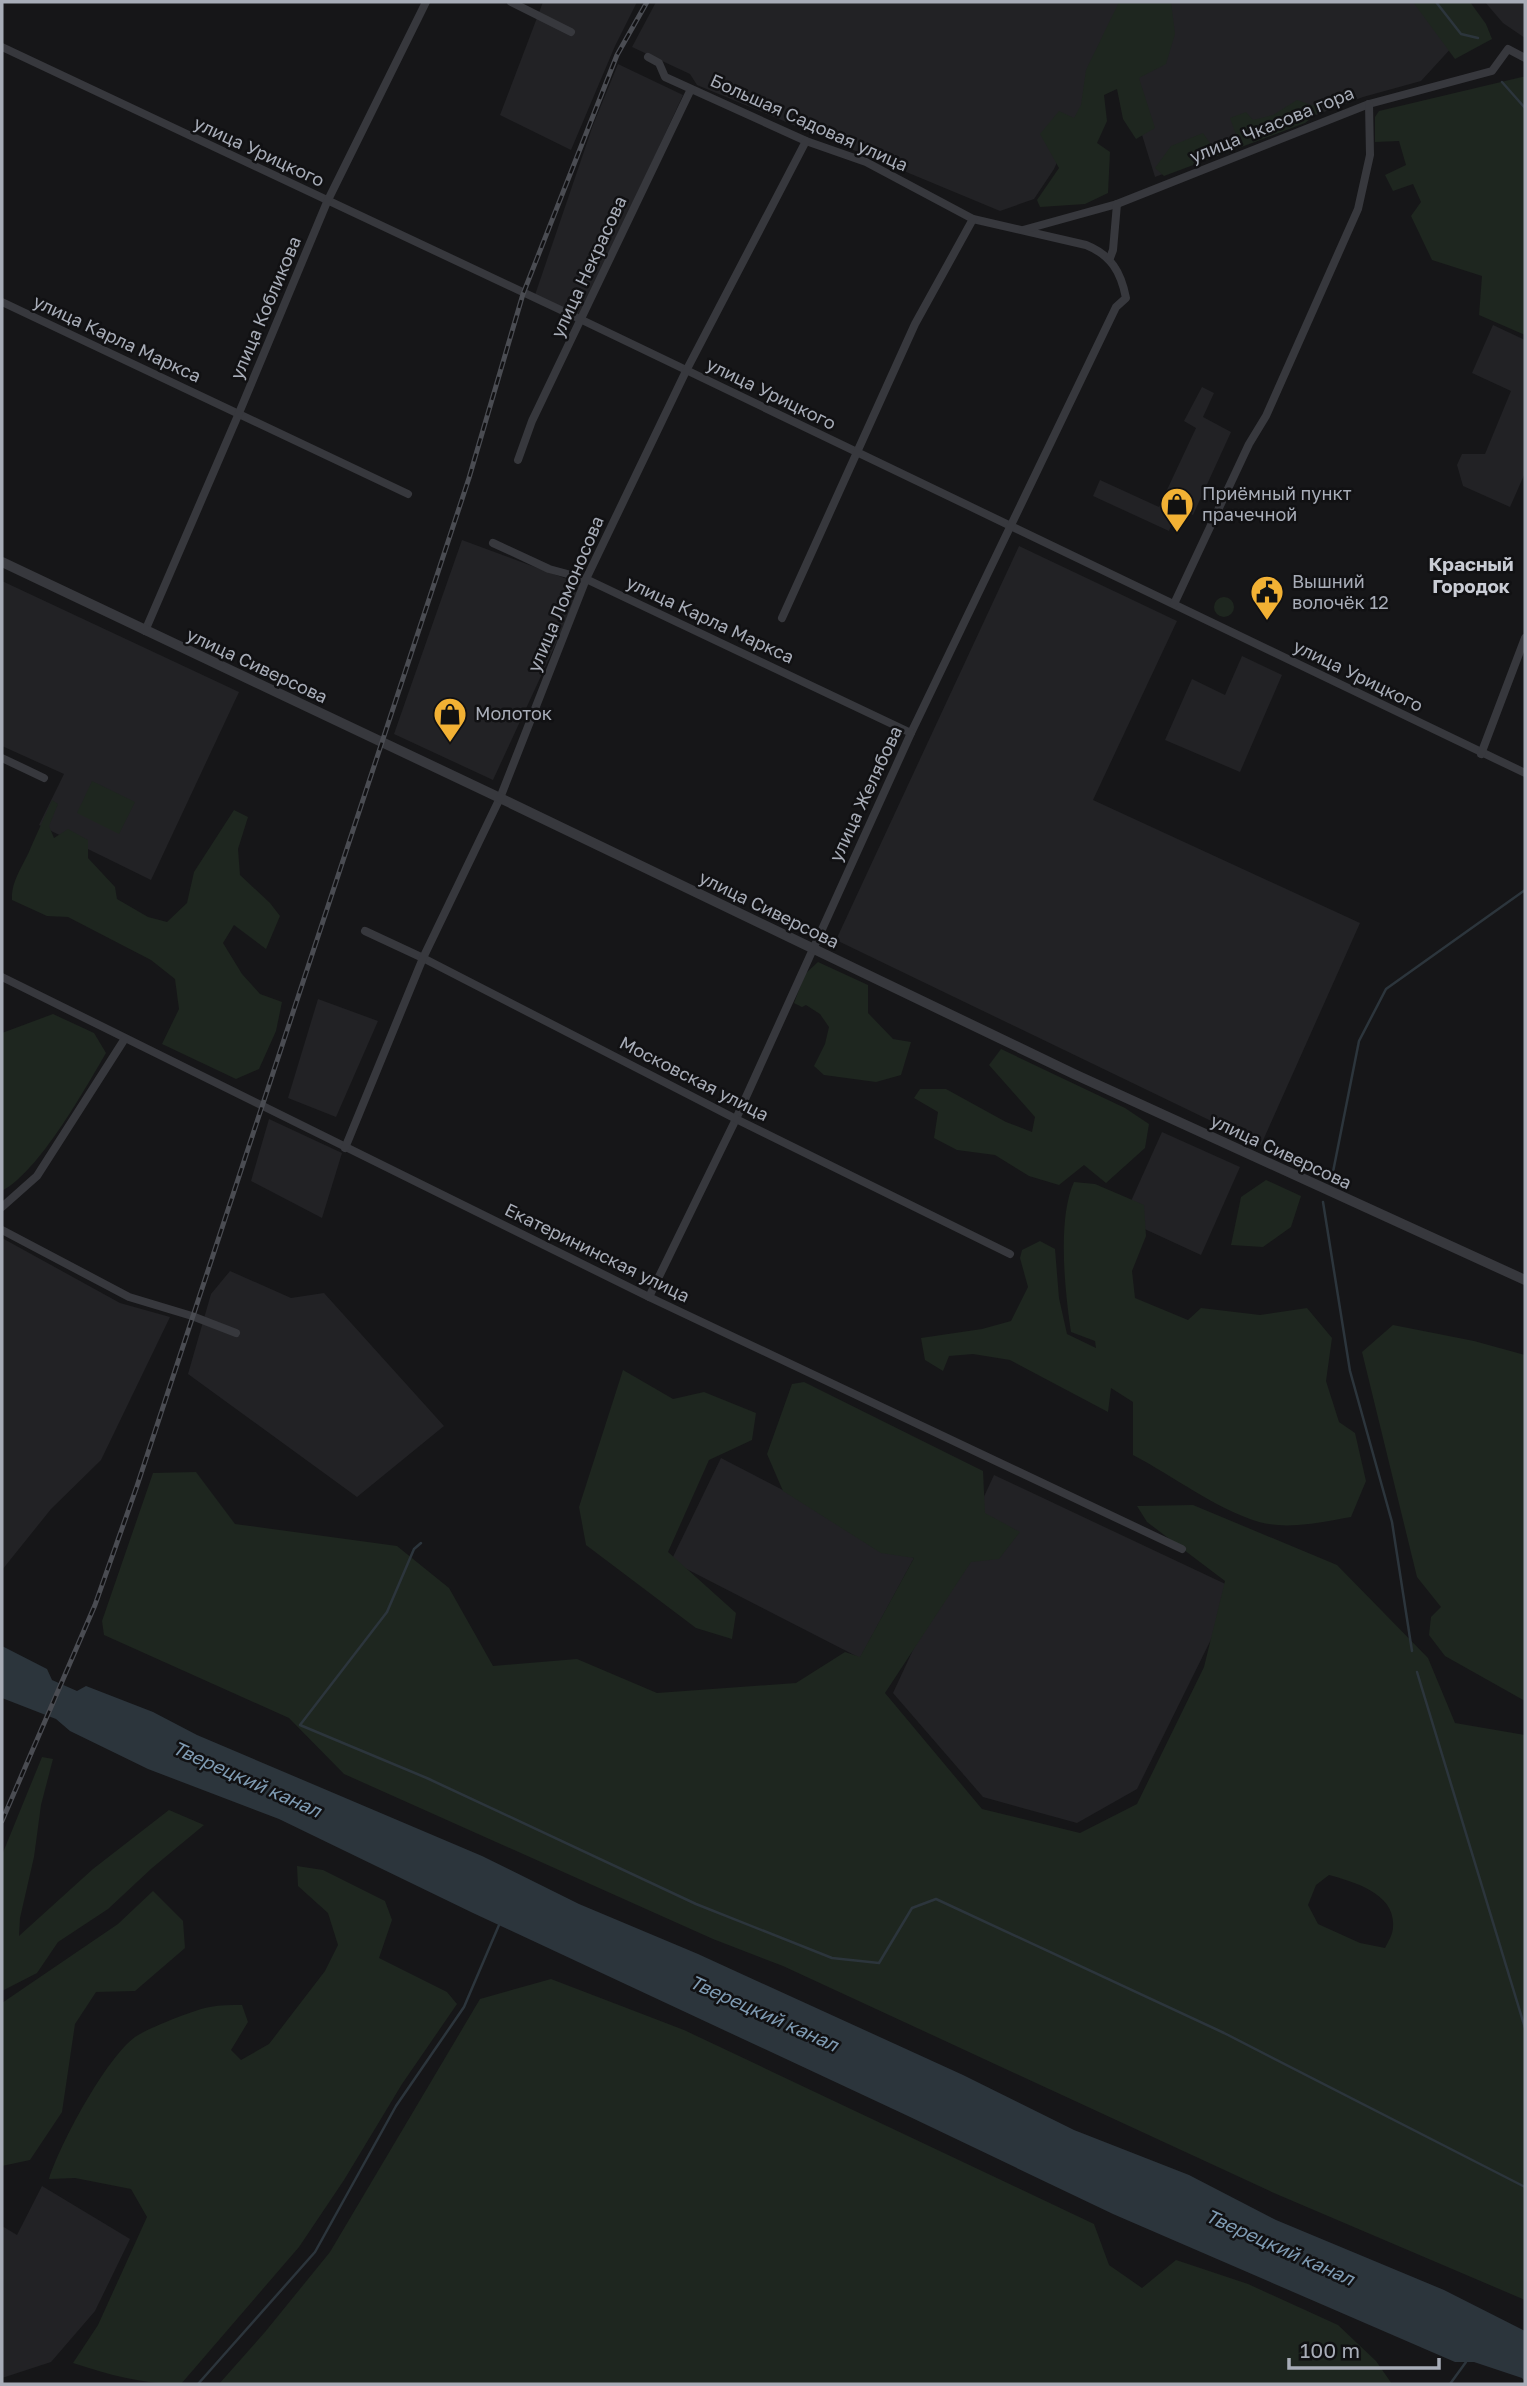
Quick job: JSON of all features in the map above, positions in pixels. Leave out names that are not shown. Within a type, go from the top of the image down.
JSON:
[{"type":"street","name":"улица Кобликова","points":[[145,631],[327,202],[426,2]]},
{"type":"street","points":[[511,2],[571,32]]},
{"type":"street","name":"улица Урицкого","points":[[2,47],[582,320],[1525,773]]},
{"type":"street","name":"улица Чкасова гора","points":[[1021,231],[1117,205],[1369,104],[1492,71],[1508,49],[1525,58]]},
{"type":"street","name":"Большая Садовая улица","points":[[648,57],[659,63],[665,77],[806,141],[866,162],[973,219],[1086,245],[1110,258]]},
{"type":"street","name":"улица Некрасова","points":[[518,460],[532,421],[691,89]]},
{"type":"street","points":[[1174,604],[1249,444],[1278,391],[1358,209],[1370,155],[1369,104]]},
{"type":"street","name":"улица Ломоносова","points":[[345,1148],[423,958],[500,798],[586,579],[686,371],[806,141]]},
{"type":"street","points":[[1110,258],[1117,205]]},
{"type":"street","points":[[782,618],[915,324],[973,219]]},
{"type":"street","name":"улица Желябова","points":[[649,1297],[736,1119],[911,733],[1116,307],[1126,298],[1123,284],[1110,258]]},
{"type":"street","name":"улица Карла Маркса","points":[[2,302],[408,494]]},
{"type":"street","name":"улица Карла Маркса","points":[[493,543],[549,569],[586,579],[911,733]]},
{"type":"street","name":"улица Сиверсова","points":[[2,562],[1174,1120],[1525,1280]]},
{"type":"street","points":[[1481,754],[1525,638]]},
{"type":"street","points":[[2,758],[44,778]]},
{"type":"street","name":"Московская улица","points":[[365,931],[1010,1254]]},
{"type":"street","name":"Екатерининская улица","points":[[2,977],[124,1040],[649,1297],[1182,1549]]},
{"type":"street","points":[[2,1207],[37,1177],[124,1040]]},
{"type":"street","points":[[2,1230],[128,1297],[192,1316],[236,1333]]},
{"type":"shaded area","points":[[543,2],[637,2],[615,46],[571,150],[500,115]]},
{"type":"shaded area","points":[[656,2],[1131,2],[1054,169],[1034,199],[1000,211],[697,85],[690,74],[632,47]]},
{"type":"shaded area","points":[[1119,2],[1171,2],[1175,34],[1166,64],[1139,78],[1155,128],[1136,139],[1123,119],[1117,89],[1104,95],[1107,121],[1097,143],[1110,152],[1108,193],[1085,204],[1040,207],[1037,200],[1059,168],[1040,134],[1059,111],[1074,118],[1081,105],[1086,70]]},
{"type":"shaded area","points":[[1153,2],[1418,2],[1454,45],[1421,81],[1363,97],[1155,177],[1126,83]]},
{"type":"shaded area","points":[[1413,2],[1470,2],[1486,24],[1492,39],[1455,59]]},
{"type":"shaded area","points":[[1485,2],[1525,2],[1525,38],[1503,23]]},
{"type":"shaded area","points":[[618,64],[683,95],[581,316],[535,295],[593,125]]},
{"type":"shaded area","points":[[1525,77],[1525,335],[1479,315],[1482,276],[1432,260],[1411,216],[1421,202],[1413,184],[1393,191],[1385,175],[1406,165],[1399,141],[1375,142],[1375,117],[1379,111]]},
{"type":"shaded area","points":[[1297,100],[1323,109],[1305,123],[1164,176],[1155,168],[1171,146],[1203,133],[1214,149],[1233,142],[1236,135],[1230,118],[1246,112],[1253,120],[1273,115]]},
{"type":"shaded area","points":[[1493,325],[1525,340],[1525,473],[1510,507],[1463,486],[1457,465],[1462,454],[1485,454],[1511,391],[1472,373]]},
{"type":"shaded area","points":[[1202,387],[1214,393],[1203,417],[1231,432],[1193,515],[1178,509],[1169,531],[1093,496],[1100,480],[1159,507],[1196,428],[1184,421]]},
{"type":"shaded area","points":[[462,540],[583,585],[493,780],[394,734]]},
{"type":"shaded area","points":[[1019,546],[1177,621],[1093,800],[1360,923],[1261,1145],[836,940]]},
{"type":"shaded area","points":[[2,581],[239,692],[151,880],[39,825],[64,774],[2,746]]},
{"type":"shaded area","points":[[1224,597],[1231,600],[1234,607],[1231,614],[1224,617],[1217,614],[1214,607],[1217,600]]},
{"type":"shaded area","points":[[1242,656],[1282,675],[1240,772],[1165,740],[1192,679],[1225,695]]},
{"type":"shaded area","points":[[92,781],[135,802],[119,834],[77,813]]},
{"type":"shaded area","points":[[52,800],[58,804],[49,826],[54,838],[68,829],[88,840],[88,858],[115,887],[117,899],[148,917],[167,922],[187,903],[194,872],[234,810],[248,817],[238,849],[240,875],[280,916],[266,949],[234,925],[223,943],[242,974],[260,994],[282,1002],[276,1031],[259,1069],[236,1079],[162,1044],[179,1009],[175,979],[151,960],[68,917],[47,916],[12,900],[16,879]]},
{"type":"shaded area","points":[[818,962],[868,985],[868,1013],[893,1039],[911,1042],[901,1075],[876,1082],[824,1075],[814,1066],[825,1044],[829,1027],[820,1014],[806,1005],[802,1007],[794,1003],[805,974]]},
{"type":"shaded area","points":[[318,999],[378,1021],[336,1117],[288,1098]]},
{"type":"shaded area","points":[[53,1014],[94,1033],[106,1053],[46,1148],[16,1181],[2,1191],[2,1033]]},
{"type":"shaded area","points":[[1001,1049],[1125,1108],[1149,1124],[1145,1148],[1106,1183],[1084,1165],[1059,1185],[1029,1176],[995,1155],[957,1150],[934,1138],[938,1112],[914,1098],[920,1089],[946,1089],[1006,1122],[1032,1132],[1035,1117],[989,1065]]},
{"type":"shaded area","points":[[269,1119],[342,1153],[322,1218],[251,1181]]},
{"type":"shaded area","points":[[1162,1132],[1240,1167],[1201,1255],[1123,1219]]},
{"type":"shaded area","points":[[1266,1180],[1301,1196],[1291,1227],[1263,1247],[1231,1245],[1241,1197]]},
{"type":"shaded area","points":[[1074,1182],[1095,1184],[1144,1205],[1146,1236],[1132,1271],[1135,1298],[1188,1320],[1201,1308],[1260,1315],[1307,1308],[1332,1338],[1326,1381],[1339,1422],[1355,1433],[1366,1481],[1351,1517],[1305,1524],[1270,1524],[1242,1516],[1210,1500],[1133,1455],[1133,1402],[1111,1388],[1108,1412],[1010,1360],[973,1354],[949,1356],[943,1371],[925,1360],[921,1338],[982,1329],[1011,1321],[1028,1287],[1020,1258],[1022,1250],[1040,1241],[1055,1249],[1059,1298],[1067,1334],[1096,1348],[1095,1341],[1071,1332],[1064,1235],[1069,1197]]},
{"type":"shaded area","points":[[2,1238],[120,1303],[170,1317],[101,1460],[51,1509],[2,1570]]},
{"type":"shaded area","points":[[230,1271],[291,1298],[324,1293],[444,1426],[357,1497],[188,1374],[211,1294]]},
{"type":"shaded area","points":[[1393,1325],[1474,1341],[1525,1355],[1525,1701],[1445,1656],[1429,1635],[1431,1617],[1441,1607],[1417,1577],[1362,1352]]},
{"type":"shaded area","points":[[623,1370],[673,1399],[704,1392],[756,1413],[752,1440],[709,1460],[668,1552],[736,1613],[732,1639],[696,1628],[586,1545],[579,1507]]},
{"type":"shaded area","points":[[804,1382],[983,1471],[985,1513],[1020,1532],[999,1559],[971,1562],[885,1693],[982,1809],[1080,1833],[1137,1804],[1204,1667],[1225,1581],[1147,1522],[1137,1506],[1193,1505],[1337,1565],[1428,1658],[1455,1723],[1525,1735],[1525,2300],[1274,2193],[783,1966],[713,1939],[344,1774],[289,1718],[104,1635],[102,1621],[153,1473],[196,1472],[235,1524],[397,1546],[449,1588],[493,1666],[577,1659],[657,1693],[796,1683],[845,1652],[860,1657],[914,1558],[881,1553],[783,1491],[767,1454],[792,1384]],"holes":[[[1329,1875],[1372,1891],[1388,1906],[1393,1927],[1385,1948],[1360,1943],[1318,1924],[1308,1905],[1316,1885]]]},
{"type":"shaded area","points":[[721,1458],[914,1558],[860,1658],[671,1561]]},
{"type":"shaded area","points":[[994,1475],[1236,1589],[1137,1789],[1077,1823],[983,1797],[893,1693]]},
{"type":"shaded area","points":[[42,1757],[53,1759],[41,1805],[19,1936],[93,1869],[169,1810],[204,1825],[108,1909],[58,1942],[37,1973],[2,1991],[2,1855]]},
{"type":"shaded area","points":[[297,1866],[323,1870],[385,1901],[392,1920],[379,1958],[447,1992],[457,2004],[402,2084],[344,2180],[299,2247],[181,2384],[126,2378],[73,2363],[98,2325],[147,2217],[131,2189],[75,2178],[49,2179],[63,2145],[85,2103],[111,2063],[135,2037],[149,2029],[203,2009],[242,2005],[248,2022],[231,2050],[241,2060],[269,2044],[325,1971],[338,1945],[328,1913],[298,1886]]},
{"type":"shaded area","points":[[153,1891],[183,1921],[185,1948],[135,1991],[96,1992],[75,2024],[62,2112],[30,2160],[2,2166],[2,2003],[118,1924]]},
{"type":"shaded area","points":[[551,1979],[684,2030],[1094,2224],[1109,2265],[1142,2288],[1176,2260],[1248,2284],[1338,2325],[1376,2361],[1392,2384],[219,2384],[330,2252],[480,1999]]},
{"type":"shaded area","points":[[42,2186],[130,2239],[95,2311],[51,2362],[2,2378],[2,2226],[17,2235]]},
{"type":"water","name":"Тверецкий канал","points":[[2,1646],[47,1669],[52,1680],[77,1691],[86,1686],[153,1712],[197,1735],[482,1856],[579,1904],[698,1954],[963,2075],[1074,2130],[1189,2175],[1276,2220],[1444,2290],[1525,2331],[1525,2382],[1522,2378],[1474,2362],[1455,2362],[1113,2214],[279,1819],[148,1769],[70,1731],[56,1719],[2,1698]]},
{"type":"waterway","points":[[1436,2],[1461,34],[1478,38]]},
{"type":"waterway","points":[[1502,82],[1525,108]]},
{"type":"waterway","points":[[1331,1182],[1359,1041],[1386,989],[1525,890]]},
{"type":"waterway","points":[[1323,1202],[1350,1371],[1392,1522],[1412,1651]]},
{"type":"waterway","points":[[421,1543],[414,1549],[387,1612],[300,1725],[429,1779],[696,1904],[832,1958],[879,1963],[912,1908],[936,1899],[1224,2033],[1525,2187]]},
{"type":"waterway","points":[[1417,1672],[1525,2028]]},
{"type":"waterway","points":[[198,2384],[315,2252],[396,2106],[464,2007],[499,1925]]},
{"type":"waterway","points":[[1450,2384],[1466,2362]]},
{"type":"railway","points":[[2,1821],[95,1605],[137,1486],[469,478],[523,294],[617,55],[647,2]]},
{"type":"place","name":"Приёмный пункт прачечной","points":[[1177,534]]},
{"type":"place","name":"Вышний волочёк 12","points":[[1267,622]]},
{"type":"place","name":"Молоток","points":[[450,744]]},
{"type":"district","name":"Красный Городок","points":[[1471,575]]}]
